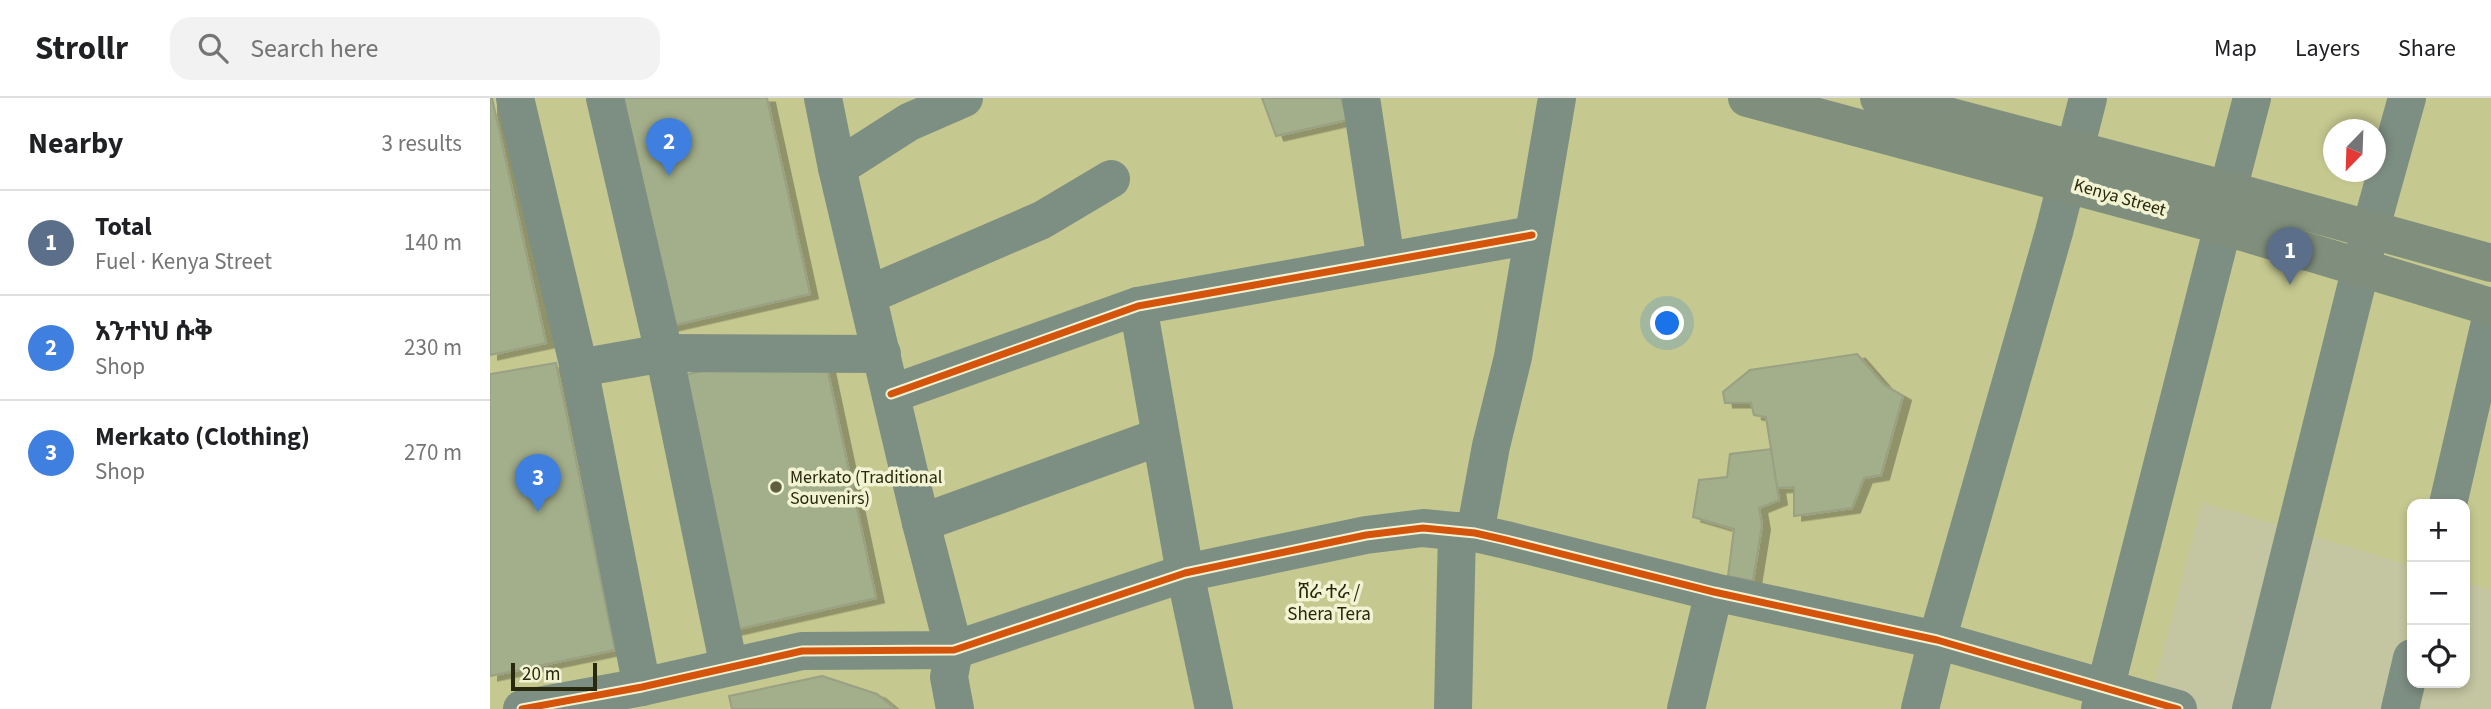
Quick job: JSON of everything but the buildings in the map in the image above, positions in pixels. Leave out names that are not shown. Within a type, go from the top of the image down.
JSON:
[{"type":"main road","name":"Kenya Street","points":[[1747,98],[2069,166],[2225,208],[2361,269],[2491,307]]},
{"type":"main road","points":[[1879,98],[2069,166]]},
{"type":"main road","points":[[2225,208],[2370,231],[2491,263]]},
{"type":"street","points":[[515,98],[579,368],[642,687]]},
{"type":"street","points":[[605,98],[664,353],[729,667]]},
{"type":"street","points":[[823,98],[837,169],[921,523],[954,650],[949,677],[955,709]]},
{"type":"street","points":[[837,169],[909,122],[964,98]]},
{"type":"street","points":[[1361,98],[1386,261]]},
{"type":"street","points":[[1454,709],[1466,532],[1492,446],[1513,357],[1556,98]]},
{"type":"street","points":[[1920,709],[1937,640],[2054,232],[2088,98]]},
{"type":"street","points":[[2103,699],[2252,98]]},
{"type":"street","points":[[2251,709],[2370,231],[2407,98]]},
{"type":"street","points":[[868,295],[1042,220],[1111,179]]},
{"type":"street","points":[[891,394],[1138,306],[1532,235]]},
{"type":"street","points":[[1138,306],[1159,437],[1214,709]]},
{"type":"street","points":[[2449,499],[2491,318]]},
{"type":"street","points":[[579,368],[664,353],[882,354]]},
{"type":"street","points":[[921,523],[1159,437]]},
{"type":"street","points":[[522,709],[642,687],[802,651],[954,650],[1185,573],[1366,535],[1423,528],[1466,532],[1714,592],[1937,640],[2103,699],[2178,709]]},
{"type":"street","points":[[1686,709],[1714,592]]},
{"type":"street","points":[[2400,709],[2407,679]]},
{"type":"shaded area","points":[[490,98],[1815,98],[1968,139],[1824,98],[2491,98],[2491,590],[2470,584],[2470,499],[2407,499],[2407,564],[2202,502],[2148,709],[490,709]]},
{"type":"cycle path","points":[[891,394],[1138,306],[1532,235]]},
{"type":"cycle path","points":[[522,709],[642,687],[802,651],[954,650],[1185,573],[1366,535],[1423,528],[1475,533],[1714,592],[1937,640],[2178,709]]},
{"type":"place","name":"አንተነህ ሱቅ","points":[[669,176]]},
{"type":"place","name":"Total","points":[[2290,285]]},
{"type":"place","name":"Merkato (Traditional Souvenirs)","points":[[776,487]]},
{"type":"place","name":"Merkato (Clothing)","points":[[538,512]]},
{"type":"district","name":"ሸራ ተራ / Shera Tera","points":[[1329,602]]}]
